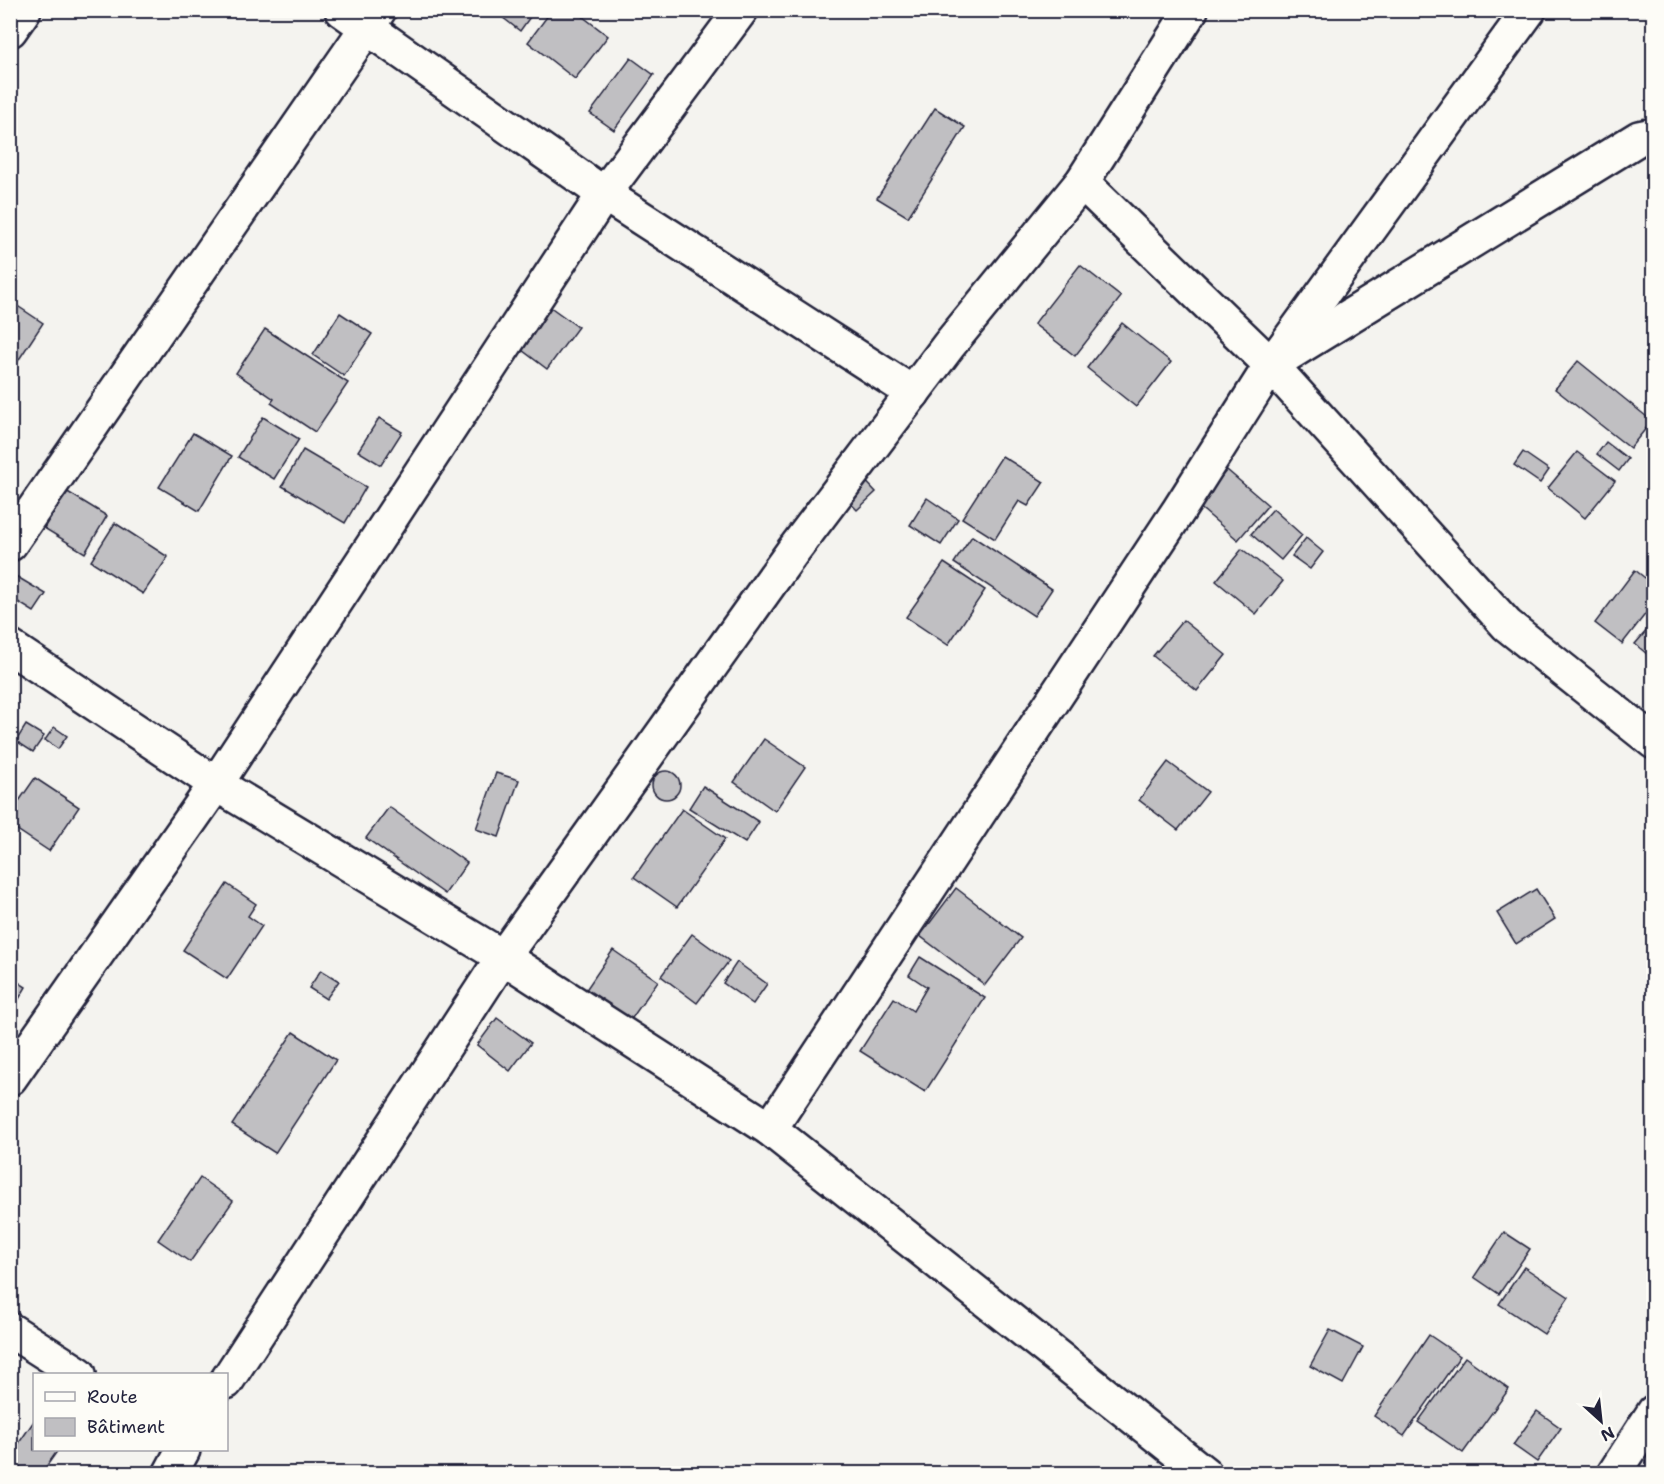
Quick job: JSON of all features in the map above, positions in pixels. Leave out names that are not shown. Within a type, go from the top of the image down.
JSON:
[{"type":"street","points":[[10,30],[24,10]]},
{"type":"street","points":[[10,1078],[216,784],[604,194],[741,10]]},
{"type":"street","points":[[228,1379],[503,957],[793,550],[949,345],[1082,182],[1191,10]]},
{"type":"street","points":[[770,1129],[1179,510],[1271,365],[1529,10]]},
{"type":"street","points":[[10,544],[363,16],[604,194],[913,393]]},
{"type":"street","points":[[1271,365],[1639,138],[1653,135]]},
{"type":"street","points":[[1082,182],[1271,365],[1507,625],[1653,742]]},
{"type":"street","points":[[10,647],[216,784],[503,957],[770,1129],[1205,1473]]},
{"type":"street","points":[[10,1330],[77,1373]]},
{"type":"street","points":[[1614,1473],[1653,1412]]},
{"type":"street","points":[[170,1473],[182,1451]]},
{"type":"building","points":[[493,10],[535,10],[520,31]]},
{"type":"building","points":[[552,10],[574,10],[608,36],[575,79],[528,42]]},
{"type":"building","points":[[631,58],[654,75],[614,130],[590,113]]},
{"type":"building","points":[[935,108],[965,127],[908,217],[877,198]]},
{"type":"building","points":[[1080,265],[1121,297],[1075,356],[1034,324]]},
{"type":"building","points":[[10,301],[43,323],[16,364],[10,361]]},
{"type":"building","points":[[549,306],[578,327],[547,369],[518,347]]},
{"type":"building","points":[[340,313],[372,334],[344,376],[313,355]]},
{"type":"building","points":[[1122,323],[1171,362],[1136,407],[1087,368]]},
{"type":"building","points":[[265,329],[348,383],[315,432],[271,403],[274,399],[236,373]]},
{"type":"building","points":[[1578,361],[1652,421],[1630,448],[1555,389]]},
{"type":"building","points":[[263,417],[299,439],[274,479],[238,457]]},
{"type":"building","points":[[379,418],[402,432],[381,465],[358,451]]},
{"type":"building","points":[[193,433],[232,456],[199,511],[159,487]]},
{"type":"building","points":[[1606,442],[1628,459],[1619,471],[1597,454]]},
{"type":"building","points":[[303,450],[366,487],[345,523],[282,486]]},
{"type":"building","points":[[1523,452],[1549,470],[1540,483],[1514,465]]},
{"type":"building","points":[[1577,452],[1615,481],[1585,518],[1548,488]]},
{"type":"building","points":[[1002,456],[1044,482],[1028,506],[1019,501],[995,539],[962,518]]},
{"type":"building","points":[[1227,470],[1268,505],[1238,540],[1197,505]]},
{"type":"building","points":[[859,474],[876,492],[857,510],[840,492]]},
{"type":"building","points":[[66,491],[107,516],[85,553],[44,528]]},
{"type":"building","points":[[927,498],[958,519],[941,545],[910,525]]},
{"type":"building","points":[[1273,509],[1302,535],[1281,560],[1251,534]]},
{"type":"building","points":[[115,523],[168,557],[143,594],[91,561]]},
{"type":"building","points":[[972,536],[1052,589],[1034,616],[954,563]]},
{"type":"building","points":[[1306,538],[1323,552],[1310,569],[1292,556]]},
{"type":"building","points":[[1242,549],[1283,581],[1256,614],[1216,581]]},
{"type":"building","points":[[944,563],[985,590],[948,645],[906,617]]},
{"type":"building","points":[[1635,570],[1654,585],[1654,603],[1622,644],[1595,623]]},
{"type":"building","points":[[14,575],[46,594],[34,612],[10,597],[10,580]]},
{"type":"building","points":[[1183,620],[1226,655],[1197,691],[1153,656]]},
{"type":"building","points":[[1654,622],[1654,660],[1635,644]]},
{"type":"building","points":[[26,725],[44,736],[33,752],[16,741]]},
{"type":"building","points":[[54,727],[67,736],[58,749],[45,740]]},
{"type":"building","points":[[764,739],[805,767],[775,811],[734,782]]},
{"type":"building","points":[[1168,762],[1208,792],[1178,830],[1139,800]]},
{"type":"building","points":[[666,771],[676,775],[680,785],[676,795],[666,799],[656,795],[652,785],[656,775]]},
{"type":"building","points":[[496,773],[519,780],[499,837],[476,829]]},
{"type":"building","points":[[35,778],[79,807],[49,851],[10,825],[10,814]]},
{"type":"building","points":[[703,786],[759,822],[745,843],[689,808]]},
{"type":"building","points":[[389,807],[467,863],[445,894],[366,838]]},
{"type":"building","points":[[682,809],[725,839],[677,907],[634,877]]},
{"type":"building","points":[[227,884],[256,904],[248,916],[262,926],[227,979],[183,950]]},
{"type":"building","points":[[956,888],[1021,938],[985,985],[920,936]]},
{"type":"building","points":[[1536,889],[1555,919],[1516,944],[1497,913]]},
{"type":"building","points":[[692,934],[729,961],[697,1003],[661,976]]},
{"type":"building","points":[[613,950],[658,981],[625,1028],[581,997]]},
{"type":"building","points":[[920,957],[985,998],[925,1092],[860,1051],[894,998],[913,1011],[927,987],[909,975]]},
{"type":"building","points":[[737,962],[767,984],[753,1004],[723,983]]},
{"type":"building","points":[[321,970],[339,981],[326,999],[309,988]]},
{"type":"building","points":[[10,977],[26,987],[16,1004],[10,1001]]},
{"type":"building","points":[[497,1018],[531,1043],[510,1071],[477,1045]]},
{"type":"building","points":[[293,1032],[336,1060],[275,1153],[232,1125]]},
{"type":"building","points":[[200,1178],[233,1201],[190,1262],[158,1240]]},
{"type":"building","points":[[1504,1232],[1530,1249],[1499,1294],[1474,1277]]},
{"type":"building","points":[[1524,1267],[1569,1297],[1544,1334],[1499,1304]]},
{"type":"building","points":[[1330,1330],[1363,1347],[1343,1384],[1310,1366]]},
{"type":"building","points":[[1429,1335],[1460,1356],[1404,1436],[1374,1416]]},
{"type":"building","points":[[1465,1357],[1509,1389],[1463,1453],[1418,1422]]},
{"type":"building","points":[[1537,1411],[1561,1428],[1537,1462],[1513,1445]]},
{"type":"building","points":[[33,1422],[33,1451],[57,1451],[41,1474],[30,1474],[10,1460],[10,1456]]}]
